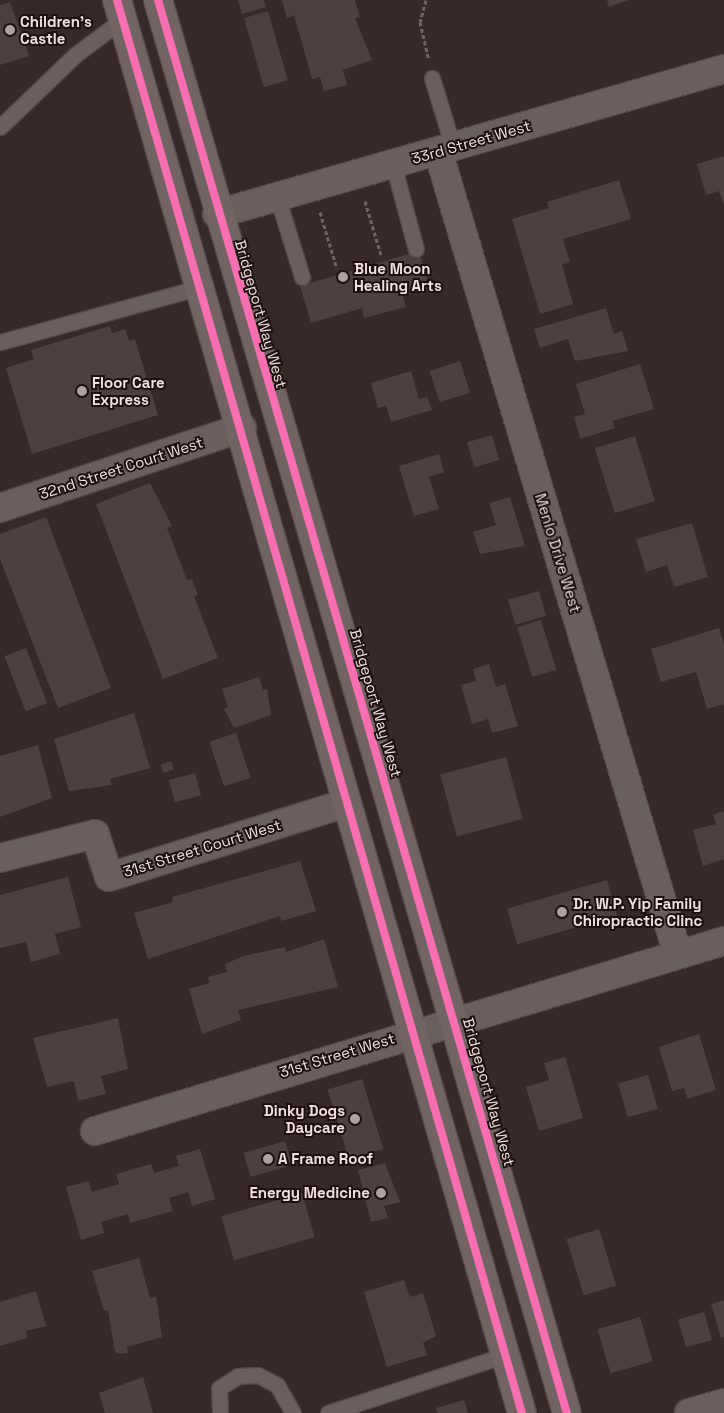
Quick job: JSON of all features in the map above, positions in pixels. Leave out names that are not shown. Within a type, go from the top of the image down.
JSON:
[{"type":"main road","name":"Bridgeport Way West","points":[[158,0],[218,214],[567,1413]]},
{"type":"main road","points":[[120,10],[242,428],[346,803],[522,1413]]},
{"type":"street","name":"33rd Street West","points":[[218,214],[724,69]]},
{"type":"street","name":"Menlo Drive West","points":[[445,149],[678,955]]},
{"type":"street","name":"32nd Street Court West","points":[[0,508],[242,428]]},
{"type":"street","name":"31st Street Court West","points":[[0,858],[95,834],[109,877],[346,803]]},
{"type":"street","name":"31st Street West","points":[[95,1131],[454,1020],[724,941]]},
{"type":"street","points":[[689,1413],[724,1403]]},
{"type":"lane","points":[[0,127],[76,55],[120,10]]},
{"type":"lane","points":[[432,78],[445,149]]},
{"type":"lane","points":[[393,164],[416,249]]},
{"type":"lane","points":[[278,196],[302,277]]},
{"type":"lane","points":[[0,342],[201,286]]},
{"type":"lane","points":[[328,1413],[505,1355]]},
{"type":"lane","points":[[220,1413],[219,1388],[238,1376],[258,1375],[278,1385],[293,1413]]},
{"type":"path","points":[[426,0],[420,22],[432,78]]},
{"type":"path","points":[[358,174],[381,255]]},
{"type":"path","points":[[312,187],[337,269]]},
{"type":"building","points":[[238,0],[264,0],[266,7],[242,14]]},
{"type":"building","points":[[282,0],[355,0],[360,17],[355,18],[372,60],[343,70],[347,85],[324,91],[320,77],[312,79],[294,15],[287,18]]},
{"type":"building","points":[[607,0],[628,0],[609,7]]},
{"type":"building","name":"Children's Castle","points":[[10,2],[29,56],[0,65],[0,5]]},
{"type":"building","points":[[268,11],[288,80],[264,87],[244,18]]},
{"type":"building","points":[[724,156],[724,205],[719,191],[706,195],[697,164]]},
{"type":"building","points":[[619,180],[631,219],[563,239],[570,262],[562,265],[573,304],[540,314],[512,219],[549,208],[547,202]]},
{"type":"building","points":[[419,251],[430,288],[403,296],[406,307],[364,318],[362,308],[311,323],[300,286]]},
{"type":"building","points":[[606,308],[614,334],[622,331],[628,351],[575,361],[568,339],[540,348],[534,329]]},
{"type":"building","name":"Floor Care Express","points":[[110,326],[112,333],[125,329],[129,341],[135,339],[158,415],[32,454],[6,368],[34,359],[31,350]]},
{"type":"building","points":[[460,361],[470,392],[440,402],[430,371]]},
{"type":"building","points":[[640,364],[654,409],[612,421],[615,428],[580,439],[574,417],[585,414],[576,384]]},
{"type":"building","points":[[411,371],[419,399],[427,397],[432,410],[391,422],[386,406],[378,408],[371,383]]},
{"type":"building","points":[[492,435],[499,460],[474,467],[467,442]]},
{"type":"building","points":[[635,436],[655,501],[615,513],[595,448]]},
{"type":"building","points":[[439,454],[444,472],[429,477],[439,509],[414,516],[399,466]]},
{"type":"building","points":[[150,483],[172,526],[167,528],[187,580],[192,579],[198,595],[194,596],[218,658],[163,679],[96,504]]},
{"type":"building","points":[[510,497],[525,546],[480,554],[473,532],[496,525],[489,503]]},
{"type":"building","points":[[46,517],[111,688],[58,708],[0,559],[0,534]]},
{"type":"building","points":[[692,523],[708,577],[674,587],[667,565],[646,572],[636,539]]},
{"type":"building","points":[[539,591],[546,616],[515,625],[508,600]]},
{"type":"building","points":[[541,620],[556,670],[532,677],[517,627]]},
{"type":"building","points":[[719,628],[724,645],[724,704],[707,709],[696,672],[661,682],[651,649]]},
{"type":"building","points":[[26,648],[47,703],[26,711],[5,656]]},
{"type":"building","points":[[489,664],[496,687],[505,684],[518,726],[492,733],[488,719],[472,724],[461,685],[476,681],[473,669]]},
{"type":"building","points":[[259,677],[263,690],[267,689],[271,715],[234,728],[224,709],[228,707],[222,689]]},
{"type":"building","points":[[134,713],[150,768],[110,779],[112,785],[69,791],[54,739]]},
{"type":"building","points":[[236,733],[251,778],[224,786],[209,742]]},
{"type":"building","points":[[38,745],[52,798],[0,817],[0,756]]},
{"type":"building","points":[[506,757],[523,819],[457,836],[440,775]]},
{"type":"building","points":[[171,761],[174,770],[163,773],[161,764]]},
{"type":"building","points":[[195,773],[201,795],[175,802],[169,780]]},
{"type":"building","points":[[724,811],[724,859],[703,866],[693,830],[716,824],[713,815]]},
{"type":"building","points":[[300,861],[316,911],[281,921],[280,916],[148,959],[134,913],[173,902],[172,897]]},
{"type":"building","points":[[68,877],[81,927],[55,934],[60,954],[31,962],[26,942],[0,948],[0,895]]},
{"type":"building","name":"Dr. W.P. Yip Family Chiropractic Clinc","points":[[607,880],[617,916],[517,944],[507,909]]},
{"type":"building","points":[[324,939],[338,987],[238,1010],[241,1020],[202,1034],[189,989],[209,983],[208,977],[227,972],[225,964],[244,956],[285,947],[286,952]]},
{"type":"building","points":[[118,1018],[128,1069],[101,1076],[106,1094],[78,1101],[74,1081],[47,1087],[33,1038]]},
{"type":"building","points":[[699,1034],[716,1090],[687,1099],[684,1088],[672,1091],[659,1047]]},
{"type":"building","points":[[565,1057],[583,1118],[539,1131],[526,1087],[549,1080],[544,1063]]},
{"type":"building","points":[[648,1075],[658,1109],[628,1117],[618,1084]]},
{"type":"building","name":"Dinky Dogs Daycare","points":[[362,1079],[383,1149],[349,1159],[328,1090]]},
{"type":"building","name":"A Frame Roof","points":[[285,1141],[292,1165],[251,1177],[244,1153]]},
{"type":"building","points":[[200,1149],[215,1199],[192,1206],[188,1192],[169,1198],[173,1211],[130,1223],[128,1214],[101,1222],[104,1233],[81,1240],[66,1187],[89,1181],[92,1192],[119,1184],[116,1174],[151,1164],[154,1173],[179,1166],[176,1156]]},
{"type":"building","name":"Energy Medicine","points":[[385,1163],[400,1202],[384,1206],[388,1218],[371,1222],[358,1170]]},
{"type":"building","points":[[302,1193],[315,1237],[234,1260],[221,1216]]},
{"type":"building","points":[[599,1229],[616,1285],[584,1295],[566,1239]]},
{"type":"building","points":[[139,1258],[150,1298],[156,1296],[162,1337],[127,1347],[128,1353],[122,1354],[115,1352],[108,1310],[104,1311],[92,1271]]},
{"type":"building","points":[[404,1280],[410,1297],[423,1293],[436,1336],[423,1343],[427,1355],[387,1367],[364,1292]]},
{"type":"building","points":[[36,1291],[46,1326],[26,1331],[27,1338],[0,1346],[0,1302]]},
{"type":"building","points":[[724,1300],[724,1337],[721,1338],[711,1304]]},
{"type":"building","points":[[704,1312],[712,1340],[686,1347],[678,1319]]},
{"type":"building","points":[[640,1317],[653,1361],[610,1373],[598,1329]]},
{"type":"building","points":[[143,1377],[153,1413],[105,1413],[99,1393]]},
{"type":"building","points":[[464,1400],[468,1413],[438,1413],[436,1408]]},
{"type":"cycle path","points":[[117,0],[522,1413]]},
{"type":"cycle path","points":[[158,0],[567,1413]]},
{"type":"place","name":"Children's Castle","points":[[10,30]]},
{"type":"place","name":"Blue Moon Healing Arts","points":[[343,277]]},
{"type":"place","name":"Floor Care Express","points":[[82,391]]},
{"type":"place","name":"Dr. W.P. Yip Family Chiropractic Clinc","points":[[562,912]]},
{"type":"place","name":"Dinky Dogs Daycare","points":[[355,1119]]},
{"type":"place","name":"A Frame Roof","points":[[268,1159]]},
{"type":"place","name":"Energy Medicine","points":[[381,1193]]}]
